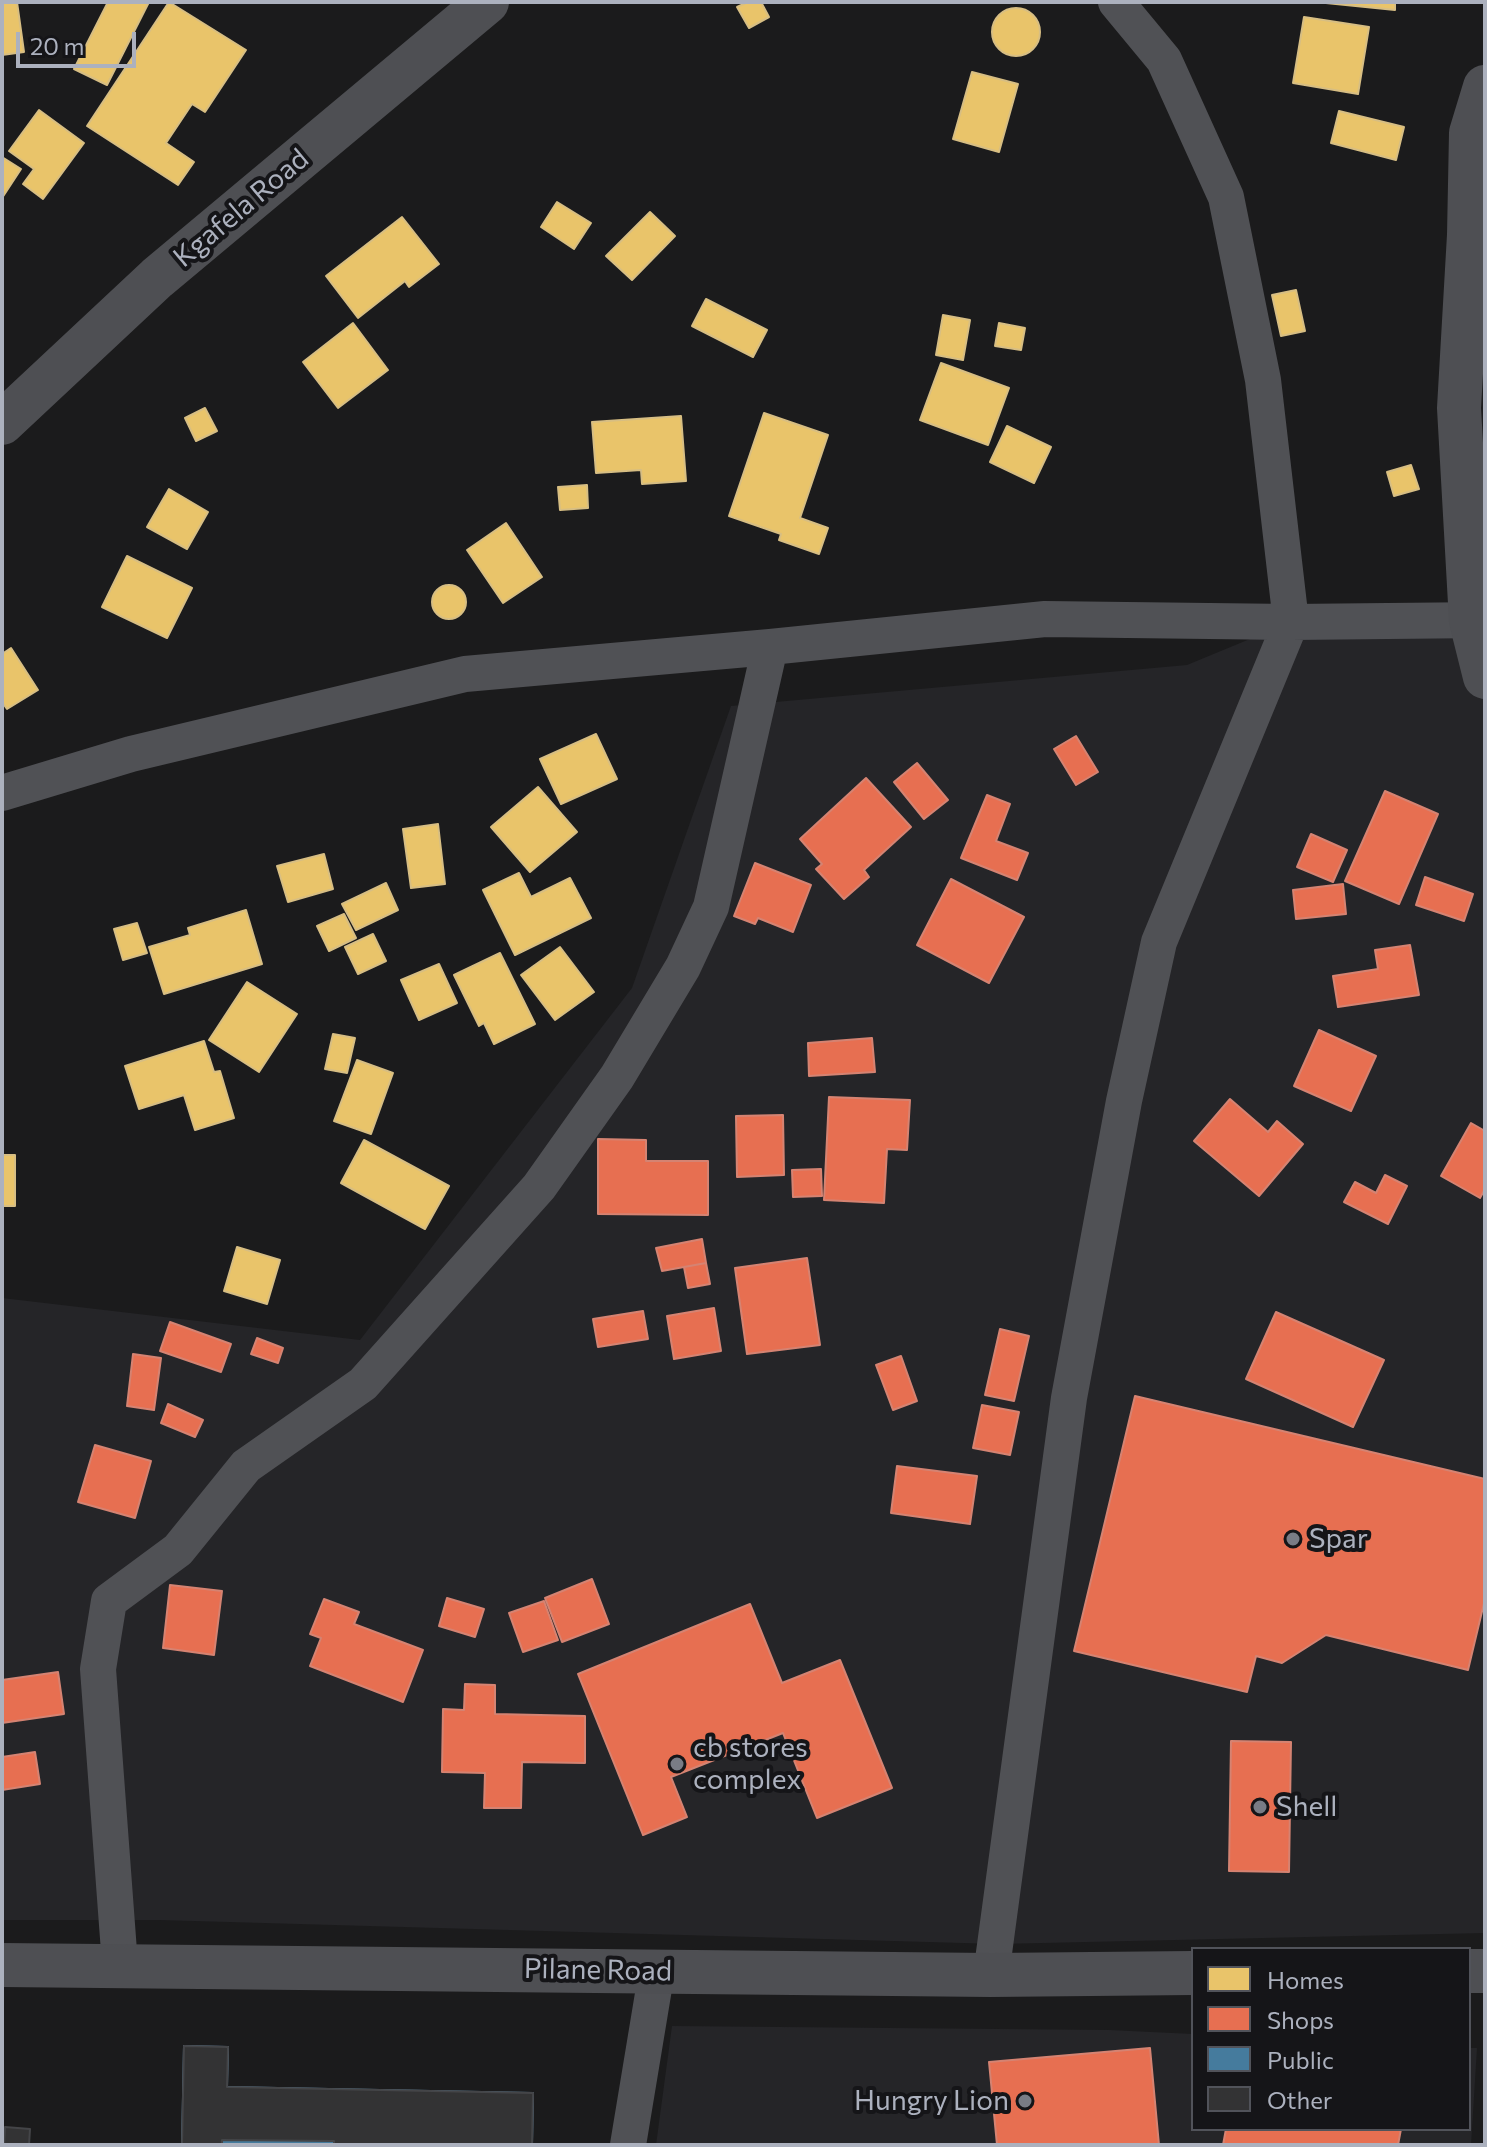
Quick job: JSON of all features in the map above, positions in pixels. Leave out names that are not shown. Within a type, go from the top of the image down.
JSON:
[{"type":"street","name":"Kgafela Road","points":[[2,423],[157,278],[487,2]]},
{"type":"street","points":[[991,1975],[1069,1398],[1130,1072],[1159,942],[1291,622],[1263,380],[1226,197],[1164,60],[1116,2]]},
{"type":"street","points":[[1485,87],[1471,133],[1469,235],[1459,408],[1485,677]]},
{"type":"street","points":[[2,793],[131,754],[465,674],[1045,619],[1291,622],[1478,620]]},
{"type":"street","points":[[120,1965],[98,1669],[109,1601],[178,1550],[246,1466],[363,1384],[539,1187],[617,1077],[683,967],[711,907],[770,647]]},
{"type":"street","name":"Pilane Road","points":[[2,1965],[991,1975],[1191,1973]]},
{"type":"street","points":[[628,2145],[657,1970]]},
{"type":"shaded area","points":[[1485,620],[1485,1933],[998,1944],[159,1920],[2,1920],[2,1298],[360,1340],[632,988],[731,706],[1187,665],[1291,622]]},
{"type":"shaded area","points":[[672,2026],[1109,2030],[1191,2034],[1191,2131],[1471,2131],[1471,2048],[1477,2048],[1471,2145],[656,2145]]},
{"type":"building: Homes","points":[[2,2],[17,2],[24,52],[2,55]]},
{"type":"building: Homes","points":[[108,2],[149,2],[107,85],[74,69]]},
{"type":"building: Homes","points":[[169,2],[246,50],[205,112],[192,104],[166,143],[194,162],[178,185],[87,126]]},
{"type":"building: Homes","points":[[748,2],[761,2],[769,17],[749,28],[737,7]]},
{"type":"building: Homes","points":[[1316,2],[1395,2],[1395,10]]},
{"type":"building: Homes","points":[[1016,8],[1033,15],[1040,32],[1033,49],[1016,56],[999,49],[992,32],[999,15]]},
{"type":"building: Homes","points":[[1304,17],[1369,27],[1358,94],[1293,83]]},
{"type":"building: Homes","points":[[972,72],[1018,84],[999,152],[953,139]]},
{"type":"building: Homes","points":[[39,110],[84,143],[43,199],[23,184],[34,169],[9,151]]},
{"type":"building: Homes","points":[[1339,111],[1404,127],[1396,160],[1331,143]]},
{"type":"building: Homes","points":[[2,157],[21,169],[2,198]]},
{"type":"building: Homes","points":[[557,202],[591,223],[574,249],[541,227]]},
{"type":"building: Homes","points":[[650,212],[675,236],[632,280],[606,256]]},
{"type":"building: Homes","points":[[402,217],[439,264],[409,287],[405,281],[358,318],[326,276]]},
{"type":"building: Homes","points":[[1296,290],[1305,331],[1281,336],[1272,295]]},
{"type":"building: Homes","points":[[706,299],[767,330],[753,357],[692,326]]},
{"type":"building: Homes","points":[[943,315],[970,320],[963,360],[936,355]]},
{"type":"building: Homes","points":[[353,323],[388,370],[338,408],[303,362]]},
{"type":"building: Homes","points":[[999,323],[1025,328],[1021,350],[995,346]]},
{"type":"building: Homes","points":[[941,363],[1009,388],[988,445],[920,420]]},
{"type":"building: Homes","points":[[205,408],[217,431],[196,441],[185,418]]},
{"type":"building: Homes","points":[[764,413],[828,435],[800,518],[828,528],[819,554],[779,540],[781,534],[729,516]]},
{"type":"building: Homes","points":[[681,416],[686,481],[642,484],[641,470],[596,473],[592,422]]},
{"type":"building: Homes","points":[[1007,426],[1051,447],[1034,483],[990,462]]},
{"type":"building: Homes","points":[[1411,465],[1419,489],[1394,496],[1387,472]]},
{"type":"building: Homes","points":[[587,485],[588,508],[560,510],[558,487]]},
{"type":"building: Homes","points":[[169,489],[208,512],[187,549],[147,527]]},
{"type":"building: Homes","points":[[506,523],[542,577],[503,603],[467,550]]},
{"type":"building: Homes","points":[[127,556],[192,588],[167,638],[102,607]]},
{"type":"building: Homes","points":[[449,585],[461,590],[466,602],[461,614],[449,619],[437,614],[432,602],[437,590]]},
{"type":"building: Homes","points":[[11,648],[38,690],[7,709],[2,702],[2,654]]},
{"type":"building: Homes","points":[[596,734],[617,779],[561,804],[540,759]]},
{"type":"building: Homes","points":[[538,787],[577,832],[530,872],[491,827]]},
{"type":"building: Homes","points":[[438,824],[445,884],[411,888],[403,829]]},
{"type":"building: Homes","points":[[324,854],[333,889],[288,902],[277,866]]},
{"type":"building: Homes","points":[[519,873],[531,897],[570,878],[591,918],[515,955],[483,890]]},
{"type":"building: Homes","points":[[386,883],[398,910],[356,930],[342,904]]},
{"type":"building: Homes","points":[[246,910],[262,964],[164,994],[149,947],[190,935],[188,928]]},
{"type":"building: Homes","points":[[344,914],[356,938],[329,951],[317,926]]},
{"type":"building: Homes","points":[[137,923],[147,953],[123,960],[114,929]]},
{"type":"building: Homes","points":[[373,934],[386,961],[358,974],[345,947]]},
{"type":"building: Homes","points":[[560,947],[594,992],[555,1020],[521,975]]},
{"type":"building: Homes","points":[[500,953],[535,1024],[494,1044],[484,1023],[479,1026],[454,975]]},
{"type":"building: Homes","points":[[439,964],[457,1003],[419,1020],[401,980]]},
{"type":"building: Homes","points":[[247,982],[297,1014],[259,1072],[209,1040]]},
{"type":"building: Homes","points":[[333,1034],[355,1038],[347,1073],[325,1069]]},
{"type":"building: Homes","points":[[204,1041],[214,1072],[220,1071],[234,1118],[195,1130],[184,1095],[139,1109],[125,1066]]},
{"type":"building: Homes","points":[[357,1060],[393,1073],[371,1134],[334,1121]]},
{"type":"building: Homes","points":[[364,1140],[449,1186],[425,1229],[341,1183]]},
{"type":"building: Homes","points":[[2,1155],[15,1155],[15,1206],[2,1206]]},
{"type":"building: Homes","points":[[237,1247],[280,1260],[267,1304],[224,1291]]},
{"type":"building: Shops","points":[[1076,736],[1098,772],[1076,785],[1054,749]]},
{"type":"building: Shops","points":[[917,763],[948,800],[924,819],[894,782]]},
{"type":"building: Shops","points":[[866,778],[911,827],[864,870],[869,877],[844,899],[816,869],[822,864],[800,839]]},
{"type":"building: Shops","points":[[1385,791],[1438,814],[1399,904],[1345,881]]},
{"type":"building: Shops","points":[[987,795],[1010,804],[996,841],[1028,853],[1017,880],[961,858]]},
{"type":"building: Shops","points":[[1311,834],[1347,850],[1333,882],[1297,867]]},
{"type":"building: Shops","points":[[755,863],[811,885],[793,932],[758,918],[755,924],[734,916]]},
{"type":"building: Shops","points":[[1425,877],[1473,894],[1464,921],[1416,905]]},
{"type":"building: Shops","points":[[951,879],[1024,917],[989,983],[917,945]]},
{"type":"building: Shops","points":[[1343,884],[1346,914],[1296,919],[1293,890]]},
{"type":"building: Shops","points":[[1410,945],[1419,995],[1338,1007],[1333,976],[1378,969],[1375,950]]},
{"type":"building: Shops","points":[[1319,1030],[1376,1056],[1351,1111],[1294,1086]]},
{"type":"building: Shops","points":[[872,1038],[875,1072],[809,1076],[808,1043]]},
{"type":"building: Shops","points":[[829,1097],[910,1100],[907,1150],[887,1149],[884,1203],[824,1200]]},
{"type":"building: Shops","points":[[1230,1099],[1268,1132],[1277,1121],[1303,1144],[1259,1196],[1194,1141]]},
{"type":"building: Shops","points":[[783,1115],[784,1175],[737,1177],[736,1116]]},
{"type":"building: Shops","points":[[1471,1123],[1485,1131],[1485,1189],[1480,1198],[1441,1176]]},
{"type":"building: Shops","points":[[598,1139],[646,1140],[646,1161],[708,1161],[708,1215],[598,1214]]},
{"type":"building: Shops","points":[[821,1169],[822,1196],[793,1197],[792,1170]]},
{"type":"building: Shops","points":[[1385,1175],[1407,1186],[1388,1224],[1344,1202],[1355,1182],[1376,1193]]},
{"type":"building: Shops","points":[[702,1239],[706,1263],[662,1271],[656,1248]]},
{"type":"building: Shops","points":[[807,1258],[820,1345],[747,1354],[735,1268]]},
{"type":"building: Shops","points":[[706,1263],[710,1284],[688,1288],[684,1267]]},
{"type":"building: Shops","points":[[714,1308],[721,1351],[674,1359],[667,1316]]},
{"type":"building: Shops","points":[[643,1311],[648,1339],[598,1347],[593,1319]]},
{"type":"building: Shops","points":[[1276,1312],[1384,1360],[1353,1427],[1246,1379]]},
{"type":"building: Shops","points":[[170,1322],[231,1344],[221,1372],[160,1351]]},
{"type":"building: Shops","points":[[1000,1329],[1029,1336],[1014,1401],[985,1395]]},
{"type":"building: Shops","points":[[257,1338],[283,1348],[278,1363],[251,1354]]},
{"type":"building: Shops","points":[[133,1354],[161,1358],[154,1410],[127,1406]]},
{"type":"building: Shops","points":[[901,1356],[917,1401],[893,1410],[876,1365]]},
{"type":"building: Shops","name":"Spar","points":[[1135,1396],[1485,1479],[1485,1599],[1468,1670],[1326,1635],[1282,1663],[1256,1656],[1247,1692],[1074,1651]]},
{"type":"building: Shops","points":[[168,1404],[203,1420],[195,1437],[161,1423]]},
{"type":"building: Shops","points":[[982,1405],[1019,1412],[1010,1455],[973,1448]]},
{"type":"building: Shops","points":[[95,1445],[151,1461],[135,1518],[78,1502]]},
{"type":"building: Shops","points":[[897,1466],[977,1476],[970,1524],[891,1513]]},
{"type":"building: Shops","points":[[592,1579],[609,1624],[562,1642],[545,1598]]},
{"type":"building: Shops","points":[[170,1585],[222,1591],[214,1655],[163,1648]]},
{"type":"building: Shops","points":[[447,1598],[484,1609],[475,1637],[439,1626]]},
{"type":"building: Shops","points":[[324,1599],[359,1612],[354,1624],[423,1650],[403,1702],[310,1666],[321,1638],[310,1634]]},
{"type":"building: Shops","points":[[544,1601],[558,1640],[523,1652],[509,1613]]},
{"type":"building: Shops","points":[[750,1604],[782,1683],[840,1660],[892,1788],[817,1818],[783,1733],[671,1777],[687,1817],[643,1835],[578,1674]]},
{"type":"building: Shops","points":[[58,1672],[64,1714],[2,1723],[2,1680]]},
{"type":"building: Shops","points":[[465,1684],[495,1685],[495,1714],[585,1716],[585,1763],[522,1762],[521,1808],[484,1808],[485,1773],[442,1772],[443,1709],[464,1710]]},
{"type":"building: Shops","name":"Shell","points":[[1231,1741],[1291,1742],[1289,1872],[1229,1871]]},
{"type":"building: Shops","points":[[35,1752],[40,1784],[2,1790],[2,1757]]},
{"type":"building: Shops","points":[[1150,2048],[1159,2145],[997,2145],[989,2062]]},
{"type":"building: Shops","points":[[1226,2131],[1401,2131],[1398,2145],[1223,2145]]},
{"type":"building: Public","points":[[184,2046],[228,2047],[227,2087],[533,2093],[532,2145],[182,2145]]},
{"type":"building: Other","points":[[184,2046],[228,2047],[227,2087],[533,2093],[532,2145],[334,2145],[334,2141],[222,2140],[222,2145],[182,2145]]},
{"type":"building: Other","points":[[5,2127],[30,2129],[29,2145],[4,2145]]},
{"type":"place","name":"Spar","points":[[1293,1539]]},
{"type":"place","name":"cb stores complex","points":[[677,1764]]},
{"type":"place","name":"Shell","points":[[1260,1807]]},
{"type":"place","name":"Hungry Lion","points":[[1025,2101]]}]
